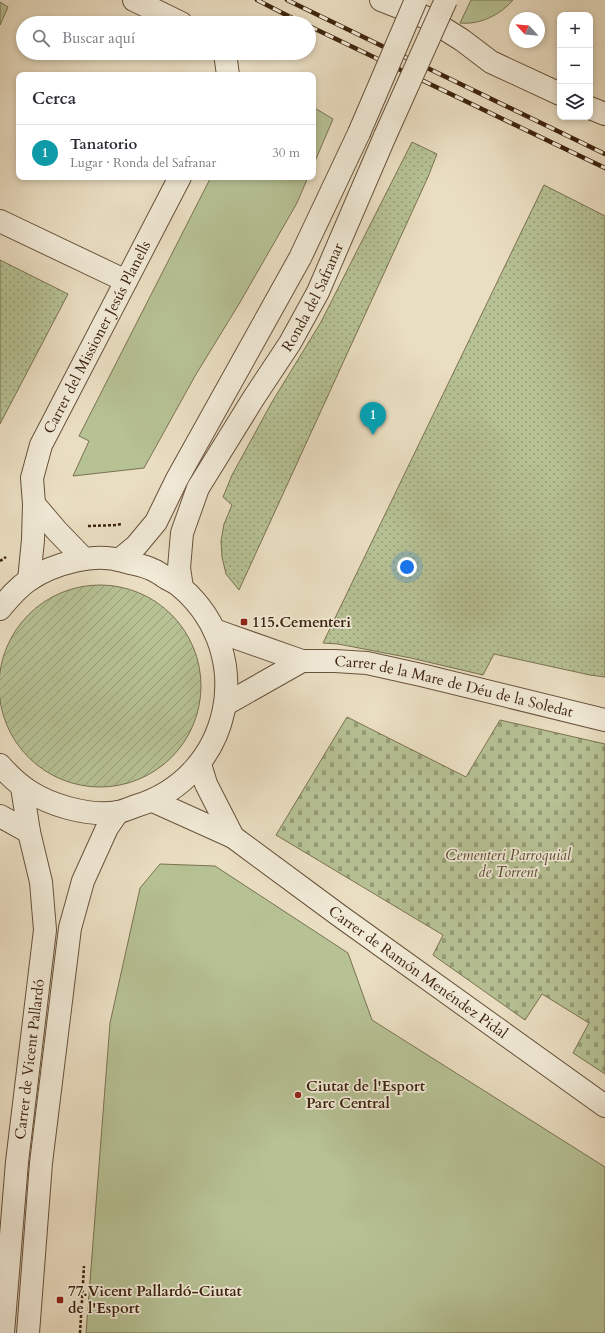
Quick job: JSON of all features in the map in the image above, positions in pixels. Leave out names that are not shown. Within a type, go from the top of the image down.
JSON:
[{"type":"street","points":[[134,0],[167,16]]},
{"type":"street","points":[[381,0],[427,18],[462,40],[491,62],[557,93]]},
{"type":"street","name":"Ronda del Safranar","points":[[119,560],[136,546],[156,522],[177,479],[300,258],[359,133],[416,0]]},
{"type":"street","name":"Ronda del Safranar","points":[[182,588],[179,568],[182,533],[198,488],[253,399],[290,343],[318,292],[385,136],[446,0]]},
{"type":"street","points":[[226,60],[228,72]]},
{"type":"street","points":[[593,109],[605,114]]},
{"type":"street","name":"Carrer del Missioner Jesús Planells","points":[[29,580],[34,540],[32,478],[41,445],[178,180]]},
{"type":"street","points":[[0,221],[126,281]]},
{"type":"street","points":[[34,504],[84,559]]},
{"type":"street","points":[[0,609],[13,593],[29,580],[57,566],[84,559],[103,558],[119,560],[153,570],[182,588],[200,607],[214,630],[223,653],[227,676],[226,704],[216,736],[200,764],[180,785],[153,801],[118,812],[83,812],[48,802],[22,787],[0,765]]},
{"type":"street","name":"Carrer de la Mare de Déu de la Soledat","points":[[214,630],[302,661],[367,663],[605,720]]},
{"type":"street","name":"Carrer de la Mare de Déu de la Soledat","points":[[226,704],[302,661]]},
{"type":"street","name":"Carrer de Ramón Menéndez Pidal","points":[[200,764],[206,784],[233,837]]},
{"type":"street","name":"Carrer de Vicent Pallardó","points":[[3,1333],[17,1162],[45,930],[41,882],[29,832],[22,787]]},
{"type":"street","name":"Carrer de Ramón Menéndez Pidal","points":[[153,801],[233,837],[340,916],[605,1106]]},
{"type":"street","name":"Carrer de Vicent Pallardó","points":[[28,1333],[41,1163],[70,928],[82,881],[106,828],[118,812]]},
{"type":"street","points":[[0,816],[29,832]]},
{"type":"path","points":[[57,531],[76,526],[117,525],[123,523]]},
{"type":"path","points":[[0,561],[34,540]]},
{"type":"path","points":[[80,1333],[84,1266]]},
{"type":"green space","points":[[471,0],[513,0],[502,10],[489,18],[482,21],[460,23]]},
{"type":"green space","points":[[0,2],[8,7],[0,25]]},
{"type":"green space","points":[[316,109],[333,119],[316,159]]},
{"type":"green space","points":[[412,142],[437,154],[428,177],[239,590],[226,574],[222,557],[221,541],[224,524],[232,505],[223,497],[232,475],[272,402],[321,322]]},
{"type":"green space","points":[[209,180],[307,180],[297,203],[239,304],[195,376],[144,468],[73,476],[89,441],[79,436]]},
{"type":"green space","points":[[544,185],[605,216],[605,677],[494,654],[483,675],[411,658],[338,644],[323,643]]},
{"type":"green space","points":[[0,260],[68,294],[0,424]]},
{"type":"green space","points":[[100,585],[120,587],[139,593],[156,602],[178,622],[193,647],[199,666],[201,686],[199,706],[193,725],[184,742],[164,764],[139,779],[120,785],[100,787],[80,785],[61,779],[44,770],[22,750],[7,725],[1,706],[-1,686],[1,666],[7,647],[16,630],[36,608],[61,593],[80,587]]},
{"type":"green space","name":"Cementeri Parroquial de Torrent","points":[[347,717],[466,777],[500,720],[605,744],[605,1074],[573,1053],[589,1023],[542,994],[525,1020],[433,955],[443,935],[276,835]]},
{"type":"green space","name":"Ciutat de l'Esport Parc Central","points":[[160,864],[215,866],[348,953],[372,1020],[605,1167],[605,1333],[86,1333],[110,1023],[140,888]]},
{"type":"railway","points":[[257,0],[288,16]]},
{"type":"railway","points":[[287,0],[605,154]]},
{"type":"railway","points":[[316,29],[605,168]]},
{"type":"place","name":"Tanatorio","points":[[373,435]]},
{"type":"place","name":"115.Cementeri","points":[[244,622]]},
{"type":"place","name":"Ciutat de l'Esport Parc Central","points":[[298,1095]]},
{"type":"place","name":"77.Vicent Pallardó-Ciutat de l'Esport","points":[[60,1300]]}]
